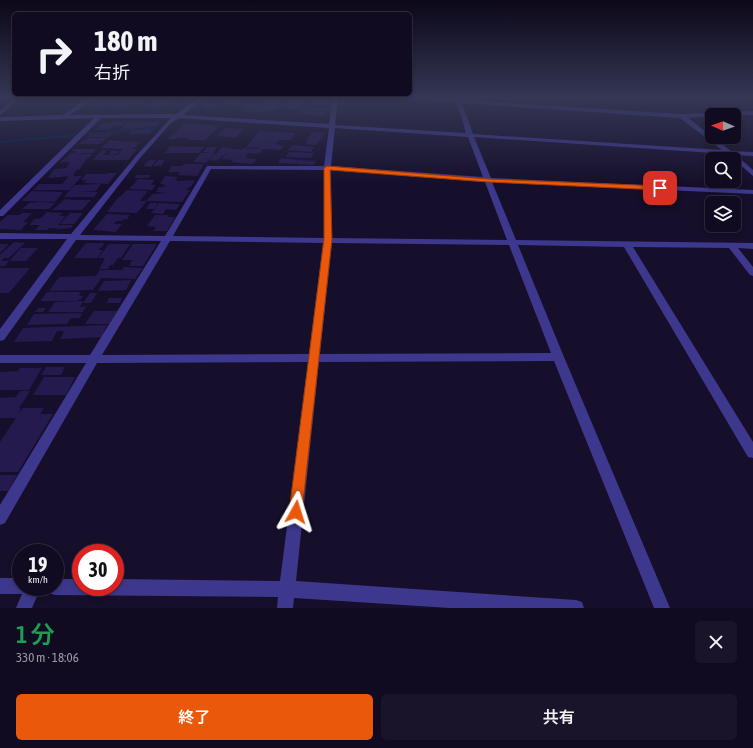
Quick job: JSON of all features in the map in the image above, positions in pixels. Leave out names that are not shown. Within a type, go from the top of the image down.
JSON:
[{"type":"street","points":[[0,214],[89,126]]},
{"type":"street","points":[[0,337],[74,236],[138,157],[165,126]]},
{"type":"street","points":[[285,608],[328,239],[327,168],[332,126]]},
{"type":"street","points":[[338,126],[729,152]]},
{"type":"street","points":[[467,126],[558,357],[662,608]]},
{"type":"street","points":[[696,126],[729,152]]},
{"type":"street","points":[[741,153],[753,154]]},
{"type":"street","points":[[741,163],[753,174]]},
{"type":"street","points":[[0,518],[209,167],[327,168],[488,180],[753,192]]},
{"type":"street","points":[[0,236],[328,239],[753,246]]},
{"type":"street","points":[[627,244],[753,453]]},
{"type":"street","points":[[731,245],[753,273]]},
{"type":"street","points":[[0,359],[558,357]]},
{"type":"street","points":[[0,586],[12,586]]},
{"type":"street","points":[[64,587],[287,590],[576,608]]},
{"type":"street","points":[[24,608],[29,596]]},
{"type":"building","points":[[99,126],[114,126],[109,130],[95,130]]},
{"type":"building","points":[[124,126],[153,126],[120,130]]},
{"type":"building","points":[[182,126],[220,126],[205,140],[187,140],[189,138],[167,139]]},
{"type":"building","points":[[225,128],[244,129],[236,138],[217,136]]},
{"type":"building","points":[[132,130],[153,130],[150,134],[129,134]]},
{"type":"building","points":[[259,131],[295,133],[291,140],[279,140],[276,144],[284,146],[281,150],[263,149],[259,154],[248,153],[245,158],[257,159],[252,164],[231,162],[233,160],[221,159],[228,151],[217,161],[209,160],[223,147],[242,150],[243,148],[259,149],[270,134],[259,148],[246,147]]},
{"type":"building","points":[[312,132],[325,133],[316,145],[305,144]]},
{"type":"building","points":[[114,133],[110,137],[87,137],[90,135]]},
{"type":"building","points":[[88,138],[107,138],[99,144],[78,144]]},
{"type":"building","points":[[110,140],[140,142],[133,149],[137,149],[128,160],[93,160],[102,150],[107,150],[103,155],[109,155],[111,151],[119,151],[117,154],[111,154],[117,155],[123,149],[101,148]]},
{"type":"building","points":[[292,145],[314,147],[311,152],[288,150]]},
{"type":"building","points":[[170,146],[204,147],[199,153],[165,153]]},
{"type":"building","points":[[208,147],[217,147],[213,153],[203,152]]},
{"type":"building","points":[[73,149],[97,149],[93,153],[74,153],[76,151],[71,151]]},
{"type":"building","points":[[289,152],[314,153],[311,158],[285,157]]},
{"type":"building","points":[[71,153],[93,154],[85,161],[80,169],[76,170],[73,176],[48,178],[54,169],[66,168],[70,162],[59,163]]},
{"type":"building","points":[[201,153],[215,153],[206,163],[193,162]]},
{"type":"building","points":[[281,158],[299,160],[295,164],[278,163]]},
{"type":"building","points":[[149,160],[156,160],[151,167],[143,166]]},
{"type":"building","points":[[158,160],[165,160],[161,166],[153,166]]},
{"type":"building","points":[[299,160],[316,161],[314,165],[296,164]]},
{"type":"building","points":[[184,164],[204,164],[197,176],[178,175],[180,172],[168,172],[172,166],[182,166]]},
{"type":"building","points":[[117,173],[108,184],[83,183],[87,180],[81,180],[86,174]]},
{"type":"building","points":[[137,175],[151,175],[148,178],[134,178]]},
{"type":"building","points":[[69,176],[82,176],[69,190],[33,190],[39,184],[62,184]]},
{"type":"building","points":[[165,176],[178,177],[175,180],[178,180],[177,181],[195,180],[191,187],[186,190],[190,190],[182,202],[146,201],[152,194],[167,193],[156,192],[159,187],[169,187],[163,186],[164,184],[160,184]]},
{"type":"building","points":[[138,179],[155,180],[151,185],[156,185],[152,190],[129,189]]},
{"type":"building","points":[[101,184],[96,191],[77,192],[98,192],[94,197],[64,197],[74,185]]},
{"type":"building","points":[[127,190],[148,191],[140,201],[147,201],[137,213],[107,212],[116,200]]},
{"type":"building","points":[[32,191],[63,192],[55,202],[21,201]]},
{"type":"building","points":[[65,199],[91,200],[82,210],[52,210]]},
{"type":"building","points":[[29,203],[55,203],[49,209],[22,209]]},
{"type":"building","points":[[150,203],[158,203],[154,209],[146,209]]},
{"type":"building","points":[[159,203],[180,204],[176,210],[166,209],[163,214],[151,213]]},
{"type":"building","points":[[47,212],[63,213],[59,216],[66,216],[58,225],[73,225],[71,228],[49,228],[47,230],[35,230],[40,225],[29,225],[35,219],[41,218]]},
{"type":"building","points":[[22,213],[32,213],[23,222],[28,222],[21,230],[0,229],[0,222],[8,215],[20,215]]},
{"type":"building","points":[[70,213],[83,213],[74,224],[60,224]]},
{"type":"building","points":[[107,214],[130,215],[127,219],[116,221],[114,224],[122,224],[116,232],[93,230]]},
{"type":"building","points":[[155,215],[169,215],[167,217],[175,217],[167,231],[153,231],[156,227],[147,226]]},
{"type":"building","points":[[14,242],[25,243],[9,258],[4,258],[1,261],[9,261],[5,266],[0,266],[0,255]]},
{"type":"building","points":[[86,243],[104,243],[98,250],[103,250],[97,258],[74,258]]},
{"type":"building","points":[[0,244],[9,244],[0,253]]},
{"type":"building","points":[[109,244],[130,244],[121,258],[118,258],[113,265],[110,265],[108,269],[99,269],[105,258],[98,258]]},
{"type":"building","points":[[133,244],[157,244],[143,266],[129,266],[132,260],[122,260]]},
{"type":"building","points":[[21,248],[38,248],[26,261],[9,261]]},
{"type":"building","points":[[124,267],[143,268],[135,279],[101,278],[93,290],[49,291],[59,277],[96,276],[100,270],[122,270]]},
{"type":"building","points":[[0,268],[30,268],[9,293],[0,293]]},
{"type":"building","points":[[131,280],[126,290],[98,291],[104,281]]},
{"type":"building","points":[[47,292],[81,292],[79,296],[83,296],[81,299],[76,301],[40,301]]},
{"type":"building","points":[[90,293],[97,293],[91,303],[83,303]]},
{"type":"building","points":[[109,298],[122,298],[120,303],[107,303]]},
{"type":"building","points":[[83,301],[80,307],[86,306],[83,312],[48,312],[55,302]]},
{"type":"building","points":[[38,308],[46,308],[43,312],[35,312]]},
{"type":"building","points":[[94,311],[117,311],[109,324],[85,324]]},
{"type":"building","points":[[82,313],[80,318],[71,318],[67,324],[27,325],[34,314]]},
{"type":"building","points":[[107,325],[102,337],[60,339],[64,331],[57,331],[52,341],[14,342],[23,328]]},
{"type":"building","points":[[46,367],[65,367],[61,375],[41,375]]},
{"type":"building","points":[[20,368],[42,368],[29,390],[0,390],[0,372],[18,371]]},
{"type":"building","points":[[44,377],[75,377],[66,395],[33,395]]},
{"type":"building","points":[[20,391],[30,391],[19,408],[21,408],[18,414],[23,408],[44,408],[40,414],[53,414],[18,472],[0,472],[0,442],[16,418],[0,418],[0,398],[16,397]]},
{"type":"building","points":[[0,475],[17,475],[8,491],[0,491]]},
{"type":"waterway","points":[[0,142],[155,128]]},
{"type":"route","points":[[296,512],[328,239],[327,168],[488,180],[660,188]]}]
